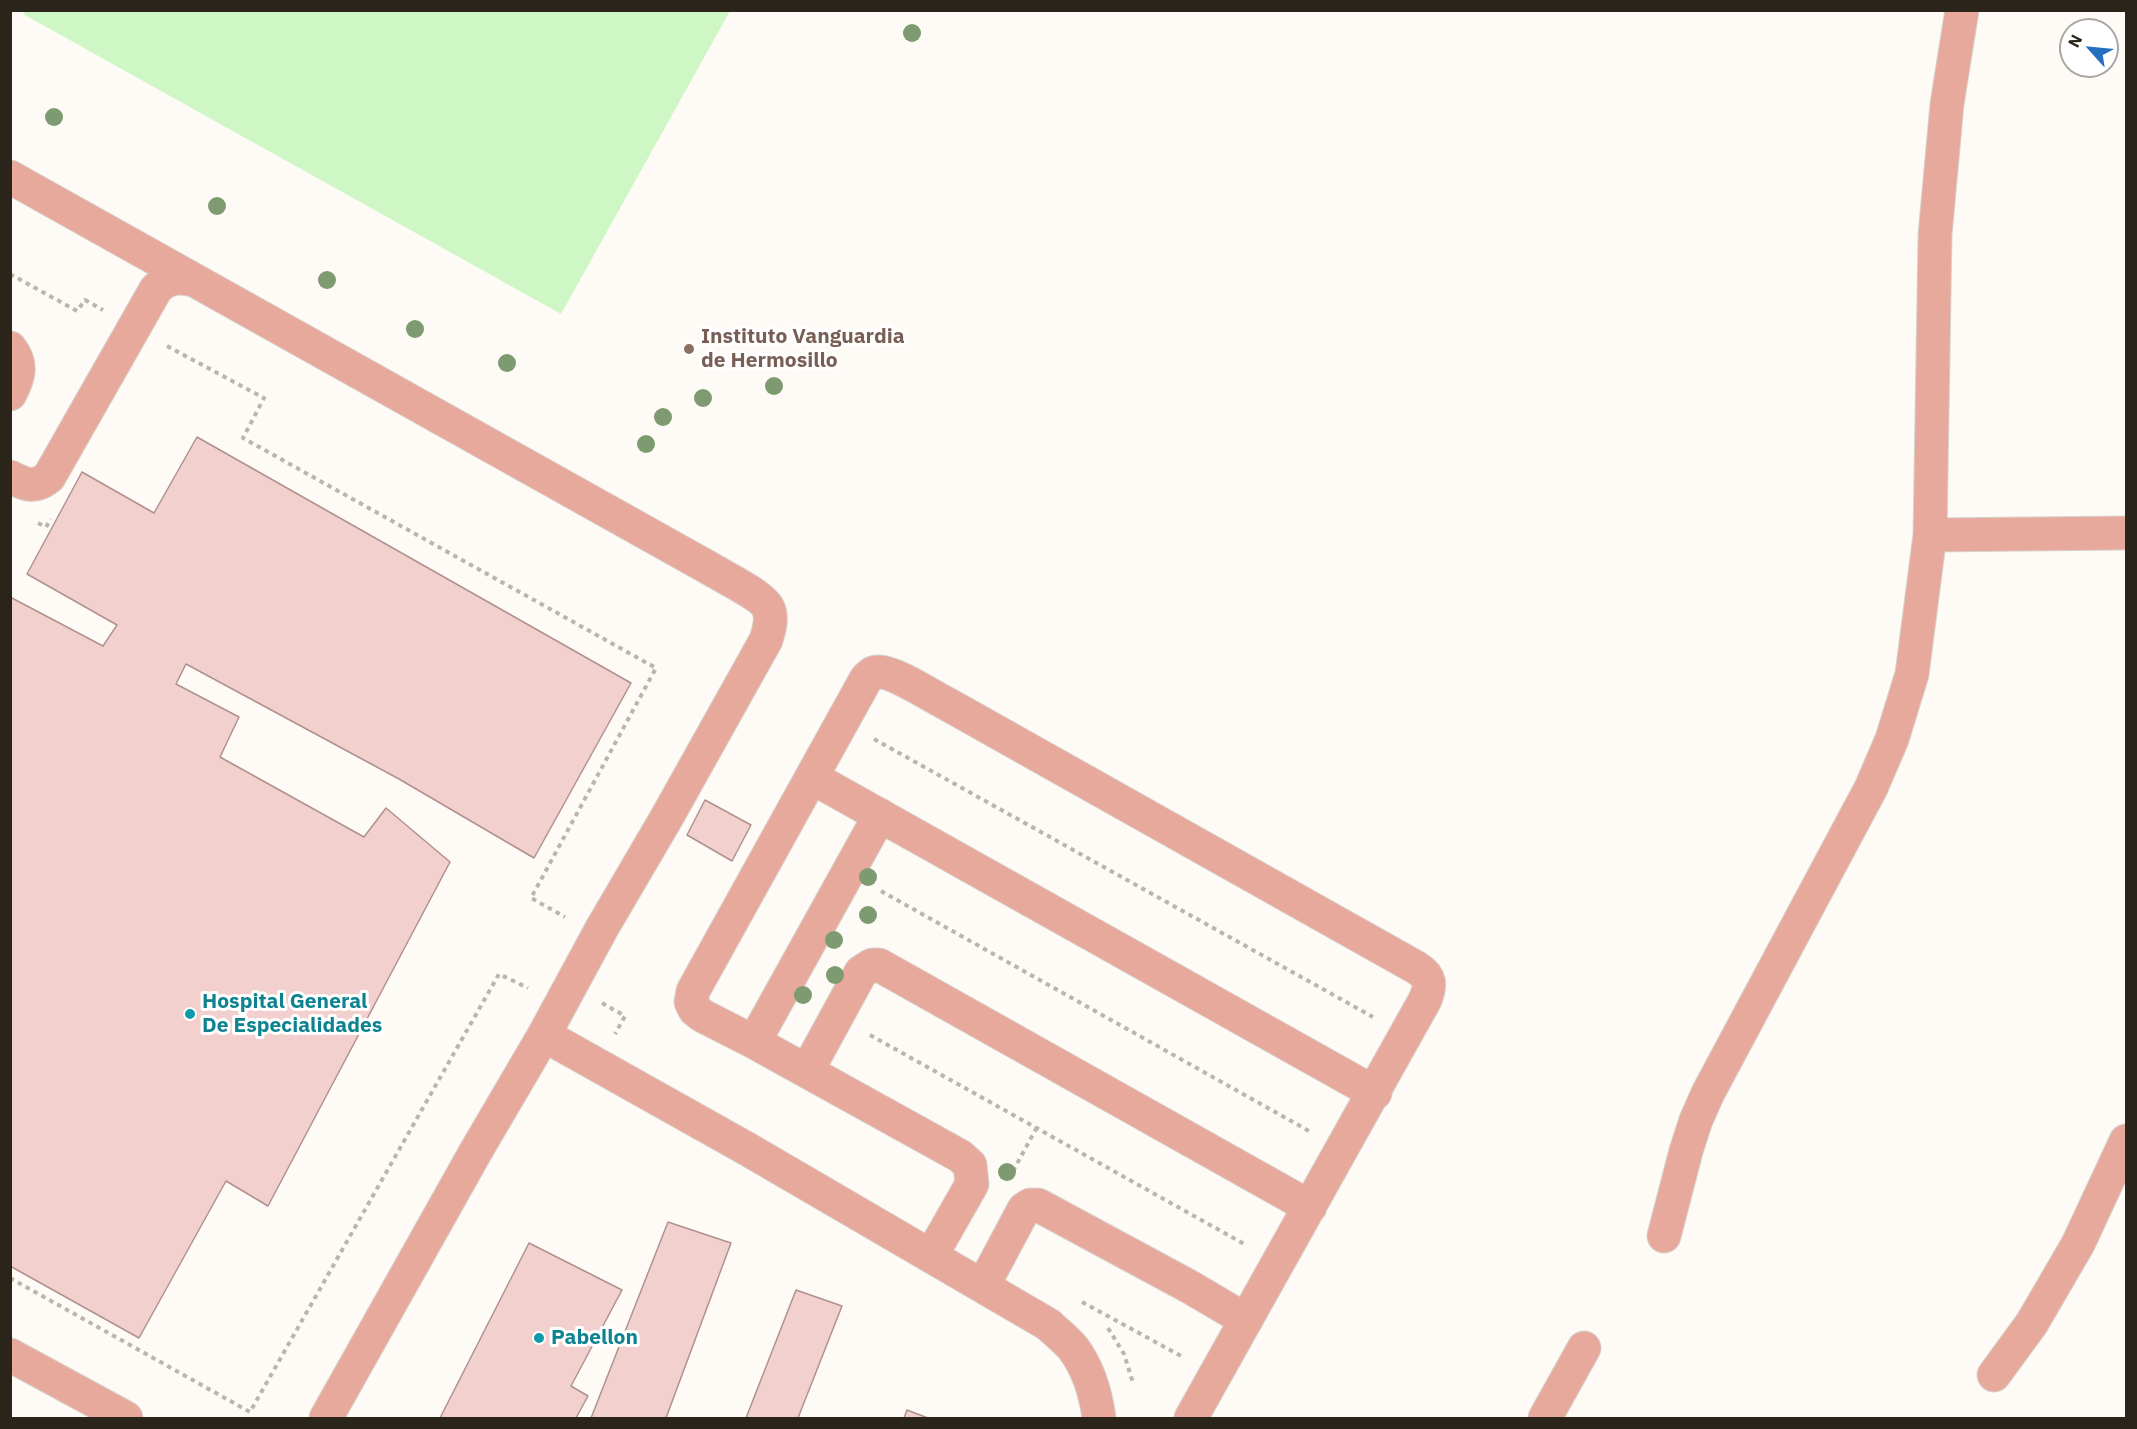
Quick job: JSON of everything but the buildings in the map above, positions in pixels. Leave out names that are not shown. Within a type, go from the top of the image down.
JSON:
[{"type":"street","points":[[1664,1236],[1696,1120],[1708,1093],[1870,788],[1893,739],[1912,674],[1930,535],[1935,235],[1947,104],[1962,10]]},
{"type":"street","points":[[10,177],[709,568],[753,594],[768,607],[771,621],[766,640],[326,1419]]},
{"type":"street","points":[[10,477],[31,485],[40,484],[49,477],[156,289],[159,279],[158,270],[147,253]]},
{"type":"street","points":[[156,289],[171,278],[194,280]]},
{"type":"street","points":[[10,348],[18,358],[19,365],[19,375],[10,394]]},
{"type":"street","points":[[1930,535],[2127,533]]},
{"type":"street","points":[[931,1256],[972,1184],[970,1165],[960,1156],[704,1016],[695,1010],[691,1002],[693,991],[866,679],[872,673],[880,671],[892,674],[1196,843],[1425,974],[1430,981],[1430,989],[1374,1093],[1191,1419]]},
{"type":"street","points":[[813,778],[1374,1093]]},
{"type":"street","points":[[754,1042],[880,815]]},
{"type":"street","points":[[807,1071],[861,972],[872,964],[879,965],[1310,1207]]},
{"type":"street","points":[[543,1035],[1049,1325],[1073,1349],[1089,1378],[1099,1419]]},
{"type":"street","points":[[1994,1375],[2032,1323],[2078,1244],[2127,1141]]},
{"type":"street","points":[[983,1286],[1024,1209],[1030,1205],[1038,1205],[1246,1320]]},
{"type":"street","points":[[1545,1419],[1584,1348]]},
{"type":"street","points":[[10,1355],[126,1419]]},
{"type":"path","points":[[10,274],[77,311],[85,300],[264,398],[243,438],[656,668],[531,898],[567,918]]},
{"type":"path","points":[[874,888],[1310,1132]]},
{"type":"path","points":[[10,1278],[250,1412],[499,974],[530,989]]},
{"type":"path","points":[[571,986],[625,1016],[598,1065]]},
{"type":"path","points":[[1037,1127],[1254,1250]]},
{"type":"green space","points":[[25,10],[730,11],[561,314],[23,14]]},
{"type":"place","name":"Instituto Vanguardia de Hermosillo","points":[[689,349]]},
{"type":"place","name":"Hospital General De Especialidades","points":[[190,1014]]},
{"type":"place","name":"Pabellon","points":[[539,1338]]}]
